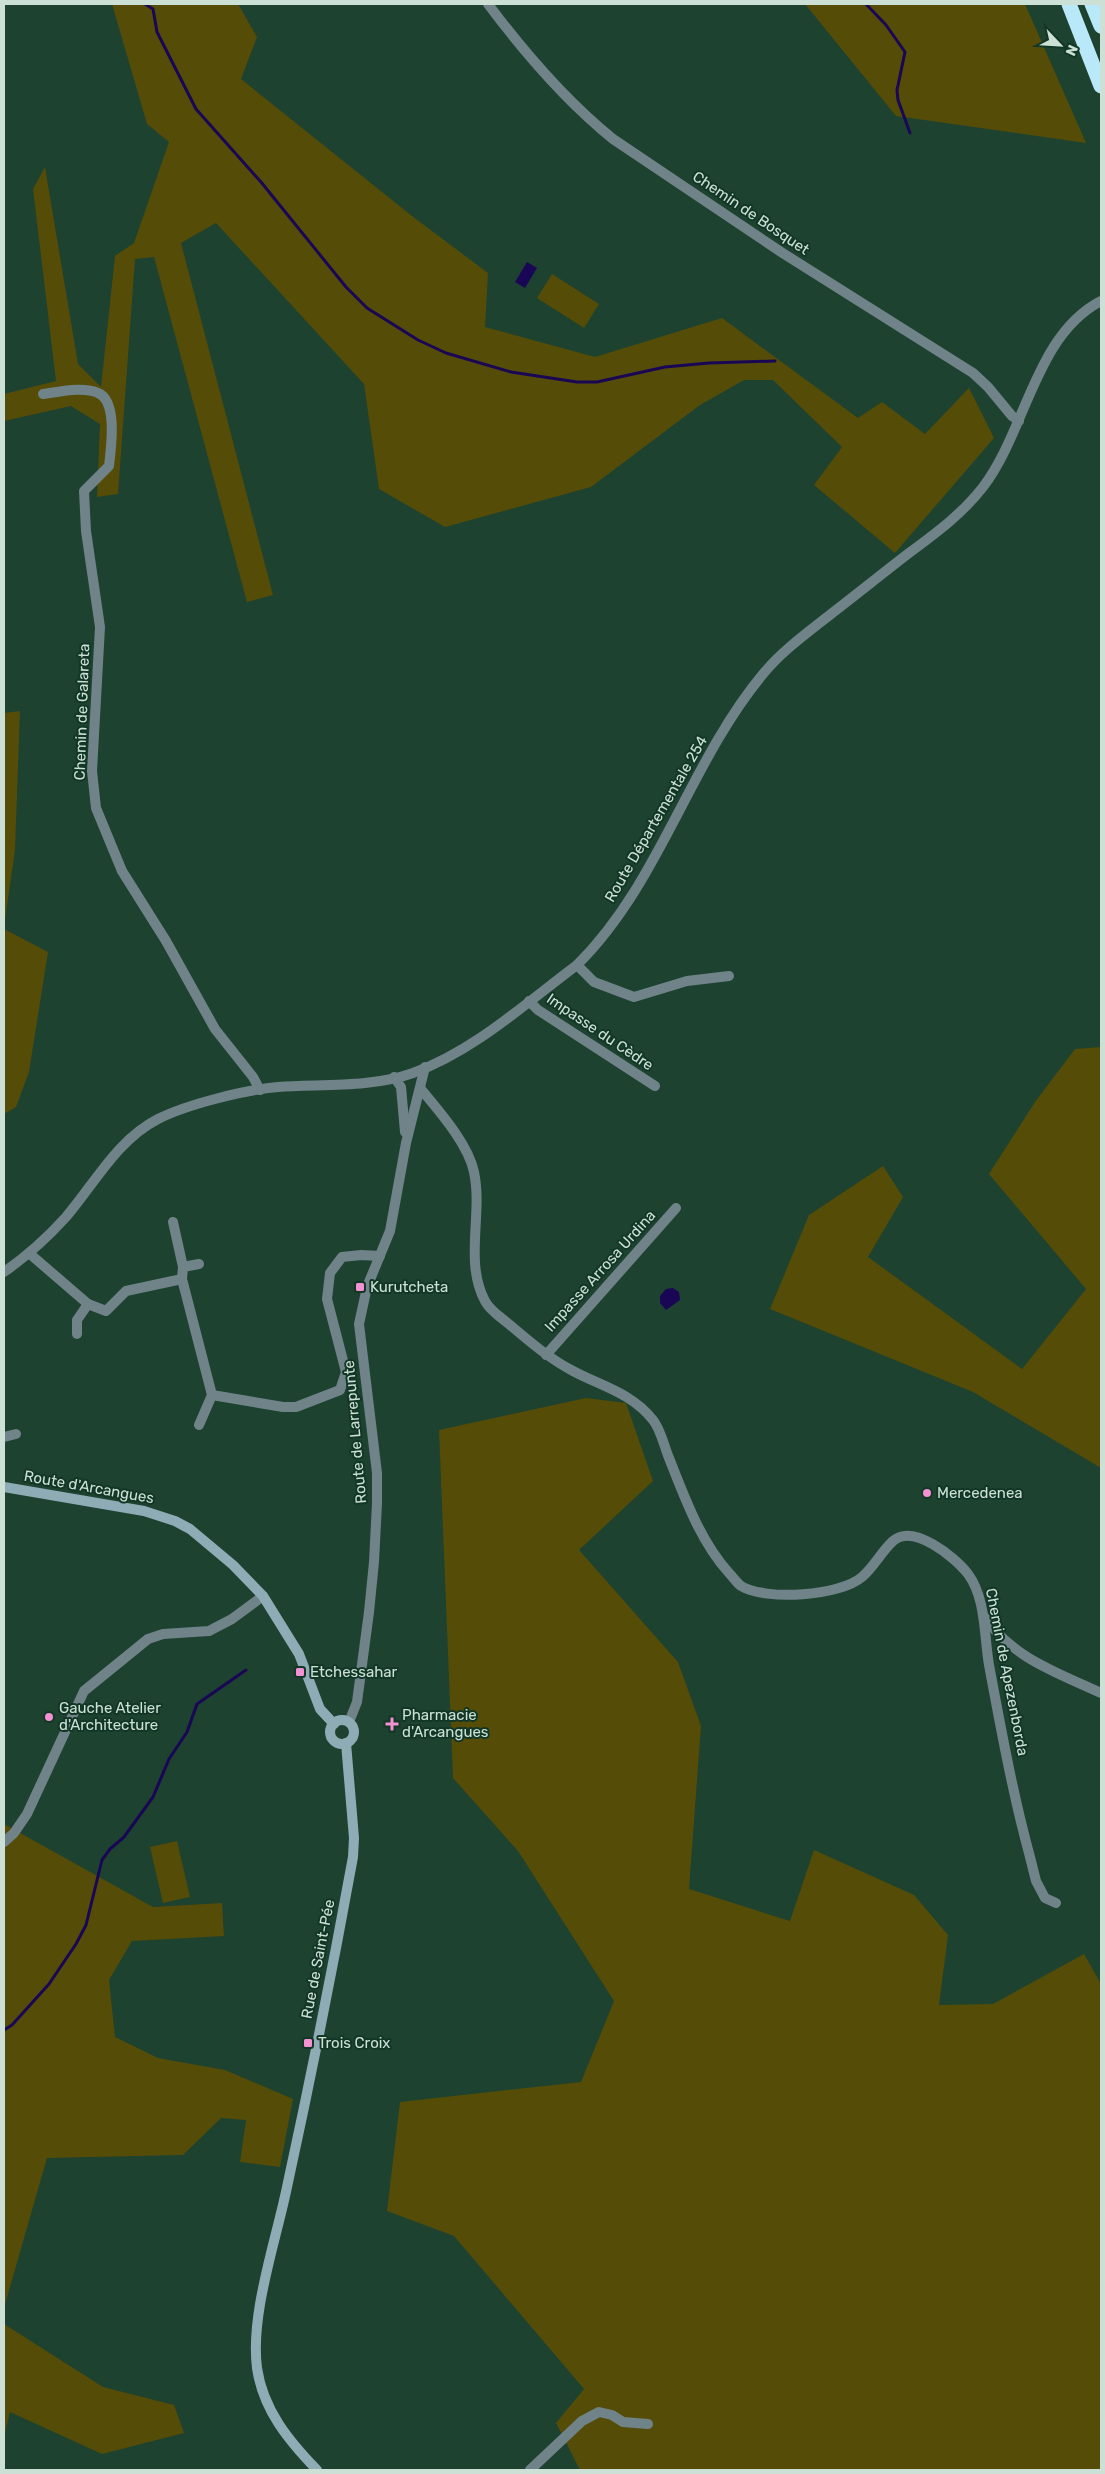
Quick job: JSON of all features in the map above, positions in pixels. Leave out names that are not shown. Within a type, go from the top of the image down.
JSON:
[{"type":"highway","points":[[1069,4],[1101,86]]},
{"type":"highway","points":[[1092,4],[1101,26]]},
{"type":"main road","name":"Route d'Arcangues","points":[[4,1486],[144,1511],[175,1521],[211,1546],[263,1596],[299,1654],[320,1709],[334,1724]]},
{"type":"main road","points":[[343,1720],[350,1722],[354,1732],[352,1739],[346,1743],[338,1743],[332,1738],[330,1731],[334,1724],[343,1720]]},
{"type":"main road","name":"Rue de Saint-Pée","points":[[317,2470],[293,2446],[277,2423],[262,2391],[258,2371],[256,2336],[262,2299],[303,2116],[353,1857],[354,1838],[346,1743]]},
{"type":"street","name":"Chemin de Bosquet","points":[[488,4],[507,30],[566,96],[588,119],[613,139],[781,252],[972,373],[988,386],[1012,416],[1019,421]]},
{"type":"street","name":"Route Départementale 254","points":[[4,1272],[30,1254],[66,1217],[122,1147],[138,1132],[158,1120],[178,1112],[260,1090],[354,1083],[394,1077],[425,1067],[473,1041],[576,965],[591,951],[615,919],[666,838],[727,723],[765,672],[793,644],[955,518],[971,502],[994,471],[1060,337],[1080,314],[1101,300]]},
{"type":"street","name":"Chemin de Galareta","points":[[43,394],[80,391],[97,392],[106,398],[109,406],[112,433],[109,466],[84,491],[86,531],[100,626],[92,771],[96,808],[122,871],[166,941],[215,1029],[254,1077],[260,1090]]},
{"type":"street","points":[[576,965],[594,982],[634,996],[687,981],[728,976]]},
{"type":"street","name":"Impasse du Cèdre","points":[[529,1001],[655,1086]]},
{"type":"street","name":"Route de Larrepunte","points":[[350,1722],[357,1702],[366,1630],[374,1562],[377,1503],[377,1473],[359,1324],[363,1301],[390,1231],[406,1143],[425,1067]]},
{"type":"street","name":"Route de Larrepunte","points":[[394,1077],[402,1087],[406,1143]]},
{"type":"street","points":[[402,1092],[417,1096],[424,1104],[442,1114]]},
{"type":"street","name":"Chemin de Apezenborda","points":[[417,1096],[442,1114],[470,1158],[474,1172],[477,1208],[475,1265],[479,1288],[486,1304],[546,1355],[573,1371],[620,1392],[636,1403],[655,1421],[687,1503],[715,1557],[740,1586],[763,1593],[809,1593],[839,1590],[861,1578],[895,1539],[912,1537],[936,1545],[967,1572],[977,1589],[989,1665],[1025,1838],[1036,1881],[1045,1898],[1056,1902]]},
{"type":"street","name":"Impasse Arrosa Urdina","points":[[546,1355],[676,1208]]},
{"type":"street","points":[[173,1222],[183,1267],[182,1279],[212,1395],[199,1425]]},
{"type":"street","points":[[30,1254],[88,1304],[106,1310],[126,1291],[182,1279]]},
{"type":"street","points":[[212,1395],[283,1407],[296,1407],[340,1390],[346,1372],[327,1299],[330,1273],[342,1257],[380,1256]]},
{"type":"street","points":[[183,1267],[199,1264]]},
{"type":"street","points":[[77,1334],[77,1320],[88,1304]]},
{"type":"street","points":[[4,1437],[16,1434]]},
{"type":"street","points":[[4,1842],[14,1833],[27,1814],[77,1703],[89,1686],[148,1639],[163,1634],[209,1631],[232,1619],[263,1596]]},
{"type":"street","points":[[982,1612],[995,1633],[1022,1655],[1101,1693]]},
{"type":"street","points":[[530,2470],[582,2422],[599,2412],[612,2415],[623,2422],[648,2424]]},
{"type":"shaded area","points":[[112,4],[238,4],[257,37],[241,79],[412,216],[488,273],[485,327],[595,357],[722,318],[858,418],[882,402],[925,434],[969,388],[994,438],[895,553],[814,485],[842,447],[773,380],[744,380],[700,405],[591,487],[445,527],[379,489],[364,384],[216,223],[181,243],[273,595],[247,602],[154,257],[135,259],[118,494],[97,497],[100,424],[71,406],[4,421],[4,394],[56,381],[33,189],[45,167],[78,364],[101,387],[115,256],[134,243],[169,142],[147,124]]},
{"type":"shaded area","points":[[805,4],[1025,4],[1086,143],[896,116]]},
{"type":"shaded area","points":[[527,262],[537,268],[525,288],[515,282]]},
{"type":"shaded area","points":[[552,274],[599,304],[584,328],[537,298]]},
{"type":"shaded area","points":[[20,711],[15,850],[4,926],[4,713]]},
{"type":"shaded area","points":[[4,929],[48,952],[29,1072],[16,1107],[4,1114]]},
{"type":"shaded area","points":[[1101,1047],[1101,1468],[973,1392],[770,1309],[809,1215],[883,1166],[903,1197],[868,1257],[1022,1369],[1086,1289],[989,1174],[1035,1102],[1075,1049]]},
{"type":"shaded area","points":[[673,1288],[679,1292],[680,1300],[666,1310],[660,1303],[660,1296],[666,1289]]},
{"type":"shaded area","points":[[586,1398],[626,1403],[653,1481],[579,1550],[678,1662],[701,1726],[689,1889],[790,1921],[814,1850],[914,1895],[948,1935],[939,2005],[993,2004],[1084,1954],[1101,1984],[1101,2470],[580,2470],[556,2423],[584,2389],[454,2236],[387,2211],[400,2102],[581,2082],[614,2001],[518,1851],[453,1778],[439,1430]]},
{"type":"shaded area","points":[[4,1824],[153,1907],[222,1903],[224,1936],[132,1941],[109,1980],[115,2037],[158,2058],[225,2070],[293,2099],[280,2167],[240,2162],[246,2120],[221,2118],[183,2155],[47,2158],[4,2308]]},
{"type":"shaded area","points":[[177,1841],[190,1897],[163,1903],[150,1847]]},
{"type":"shaded area","points":[[4,2324],[103,2387],[174,2405],[184,2433],[102,2454],[10,2412],[4,2437]]},
{"type":"waterway","points":[[145,4],[153,9],[157,32],[196,109],[261,182],[346,287],[367,308],[418,340],[446,353],[511,372],[577,382],[597,382],[665,367],[709,363],[775,361]]},
{"type":"waterway","points":[[866,4],[886,25],[905,52],[897,90],[898,100],[910,133]]},
{"type":"waterway","points":[[4,2030],[12,2025],[49,1984],[76,1944],[86,1925],[102,1860],[110,1849],[124,1837],[153,1797],[169,1759],[187,1732],[197,1704],[246,1670]]},
{"type":"place","name":"Kurutcheta","points":[[360,1287]]},
{"type":"place","name":"Mercedenea","points":[[927,1493]]},
{"type":"place","name":"Etchessahar","points":[[300,1672]]},
{"type":"place","name":"Gauche Atelier d'Architecture","points":[[49,1717]]},
{"type":"place","name":"Pharmacie d'Arcangues","points":[[392,1724]]},
{"type":"place","name":"Trois Croix","points":[[308,2043]]}]
